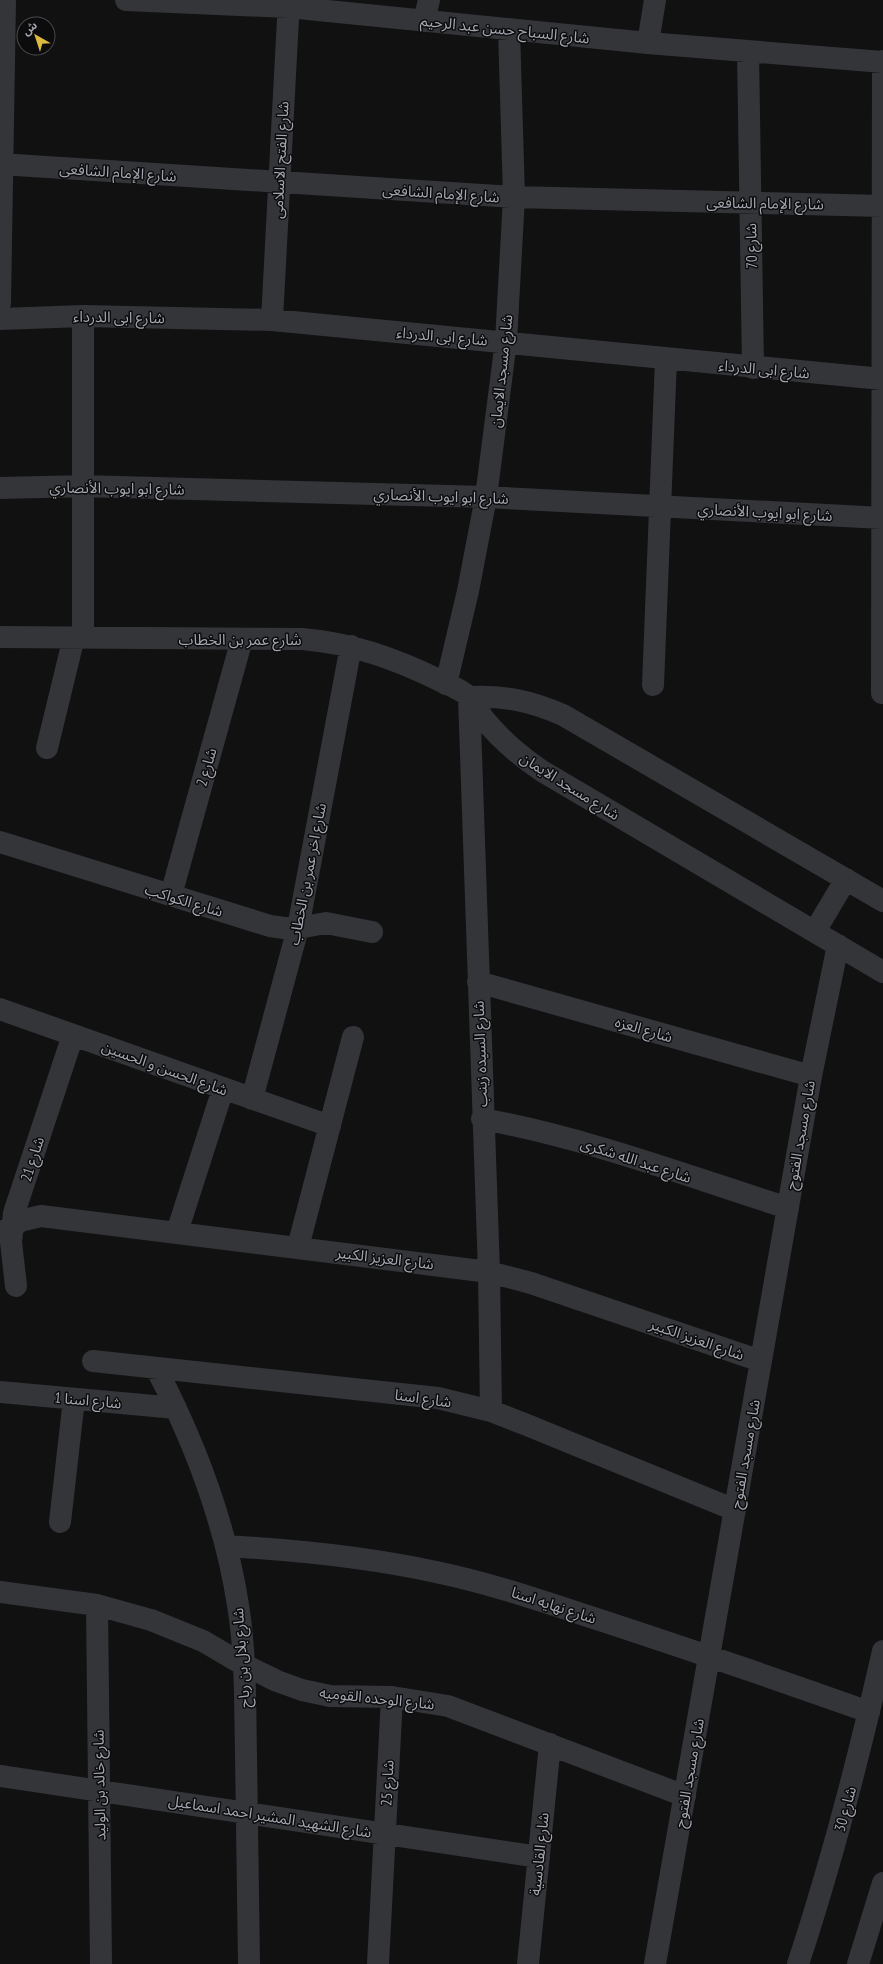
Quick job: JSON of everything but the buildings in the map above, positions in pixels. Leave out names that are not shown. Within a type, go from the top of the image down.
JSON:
[{"type":"street","points":[[0,303],[5,0]]},
{"type":"street","name":"شارع السباح حسن عبد الرحيم","points":[[126,0],[289,4],[509,30],[648,43],[883,61]]},
{"type":"street","points":[[424,21],[429,0]]},
{"type":"street","points":[[648,43],[654,0]]},
{"type":"street","name":"شارع الفتح الاسلامى","points":[[272,320],[289,4]]},
{"type":"street","name":"شارع مسجد الايمان","points":[[446,684],[468,592],[486,497],[506,342],[514,197],[509,30]]},
{"type":"street","name":"شارع 70","points":[[748,51],[752,368]]},
{"type":"street","points":[[882,694],[883,61]]},
{"type":"street","name":"شارع الإمام الشافعى","points":[[2,164],[514,197],[882,206]]},
{"type":"street","points":[[47,748],[79,638],[83,486],[83,316]]},
{"type":"street","name":"شارع ابى الدرداء","points":[[0,319],[83,316],[272,320],[506,342],[752,368],[882,379]]},
{"type":"street","points":[[653,685],[666,359]]},
{"type":"street","name":"شارع ابو ايوب الأنصاري","points":[[0,488],[83,486],[486,497],[882,518]]},
{"type":"street","name":"شارع عمر بن الخطاب","points":[[0,637],[302,639],[351,646],[415,668],[469,696]]},
{"type":"street","name":"شارع 2","points":[[171,895],[242,638]]},
{"type":"street","name":"شارع اخر عمر بن الخطاب","points":[[252,1099],[298,928],[351,646]]},
{"type":"street","points":[[469,696],[493,696],[518,699],[540,705],[563,715],[883,901]]},
{"type":"street","name":"شارع مسجد الايمان","points":[[469,696],[484,718],[501,738],[521,756],[542,771],[883,972]]},
{"type":"street","name":"شارع السيده زينب","points":[[469,696],[482,1119],[489,1272],[491,1411]]},
{"type":"street","name":"شارع الكواكب","points":[[0,842],[270,926],[298,928],[326,923],[372,932]]},
{"type":"street","points":[[815,931],[846,879]]},
{"type":"street","name":"شارع مسجد الفتوح","points":[[655,1964],[811,1076],[838,945]]},
{"type":"street","name":"شارع العزه","points":[[478,982],[811,1076]]},
{"type":"street","name":"شارع الحسن و الحسين","points":[[0,1009],[330,1126]]},
{"type":"street","name":"شارع 21","points":[[16,1286],[6,1230],[14,1213],[73,1035]]},
{"type":"street","points":[[298,1247],[353,1037]]},
{"type":"street","points":[[176,1232],[223,1089]]},
{"type":"street","name":"شارع عبد الله شكرى","points":[[482,1119],[534,1129],[585,1143],[788,1208]]},
{"type":"street","name":"شارع العزيز الكبير","points":[[6,1230],[20,1221],[41,1216],[489,1272],[531,1283],[761,1361]]},
{"type":"street","name":"شارع اسنا","points":[[93,1361],[438,1398],[491,1411],[735,1510]]},
{"type":"street","name":"شارع بلال بن رباح","points":[[156,1368],[176,1408],[205,1476],[226,1546],[238,1605],[244,1665],[249,1964]]},
{"type":"street","name":"شارع اسنا 1","points":[[0,1392],[176,1408]]},
{"type":"street","points":[[60,1522],[74,1399]]},
{"type":"street","name":"شارع نهايه اسنا","points":[[226,1546],[296,1550],[367,1559],[436,1572],[504,1589],[709,1655],[869,1712]]},
{"type":"street","name":"شارع الوحده القوميه","points":[[0,1592],[97,1605],[151,1620],[203,1641],[244,1665],[276,1681],[302,1690],[330,1696],[392,1697],[420,1700],[448,1706],[685,1796]]},
{"type":"street","name":"شارع خالد بن الوليد","points":[[97,1605],[101,1964]]},
{"type":"street","name":"شارع 30","points":[[798,1964],[819,1901],[846,1807],[883,1651]]},
{"type":"street","name":"شارع 25","points":[[378,1964],[392,1697]]},
{"type":"street","name":"شارع القادسية","points":[[528,1964],[550,1744]]},
{"type":"street","name":"شارع الشهيد المشير احمد اسماعيل","points":[[0,1776],[539,1857]]},
{"type":"street","points":[[858,1964],[876,1929],[883,1882]]}]
